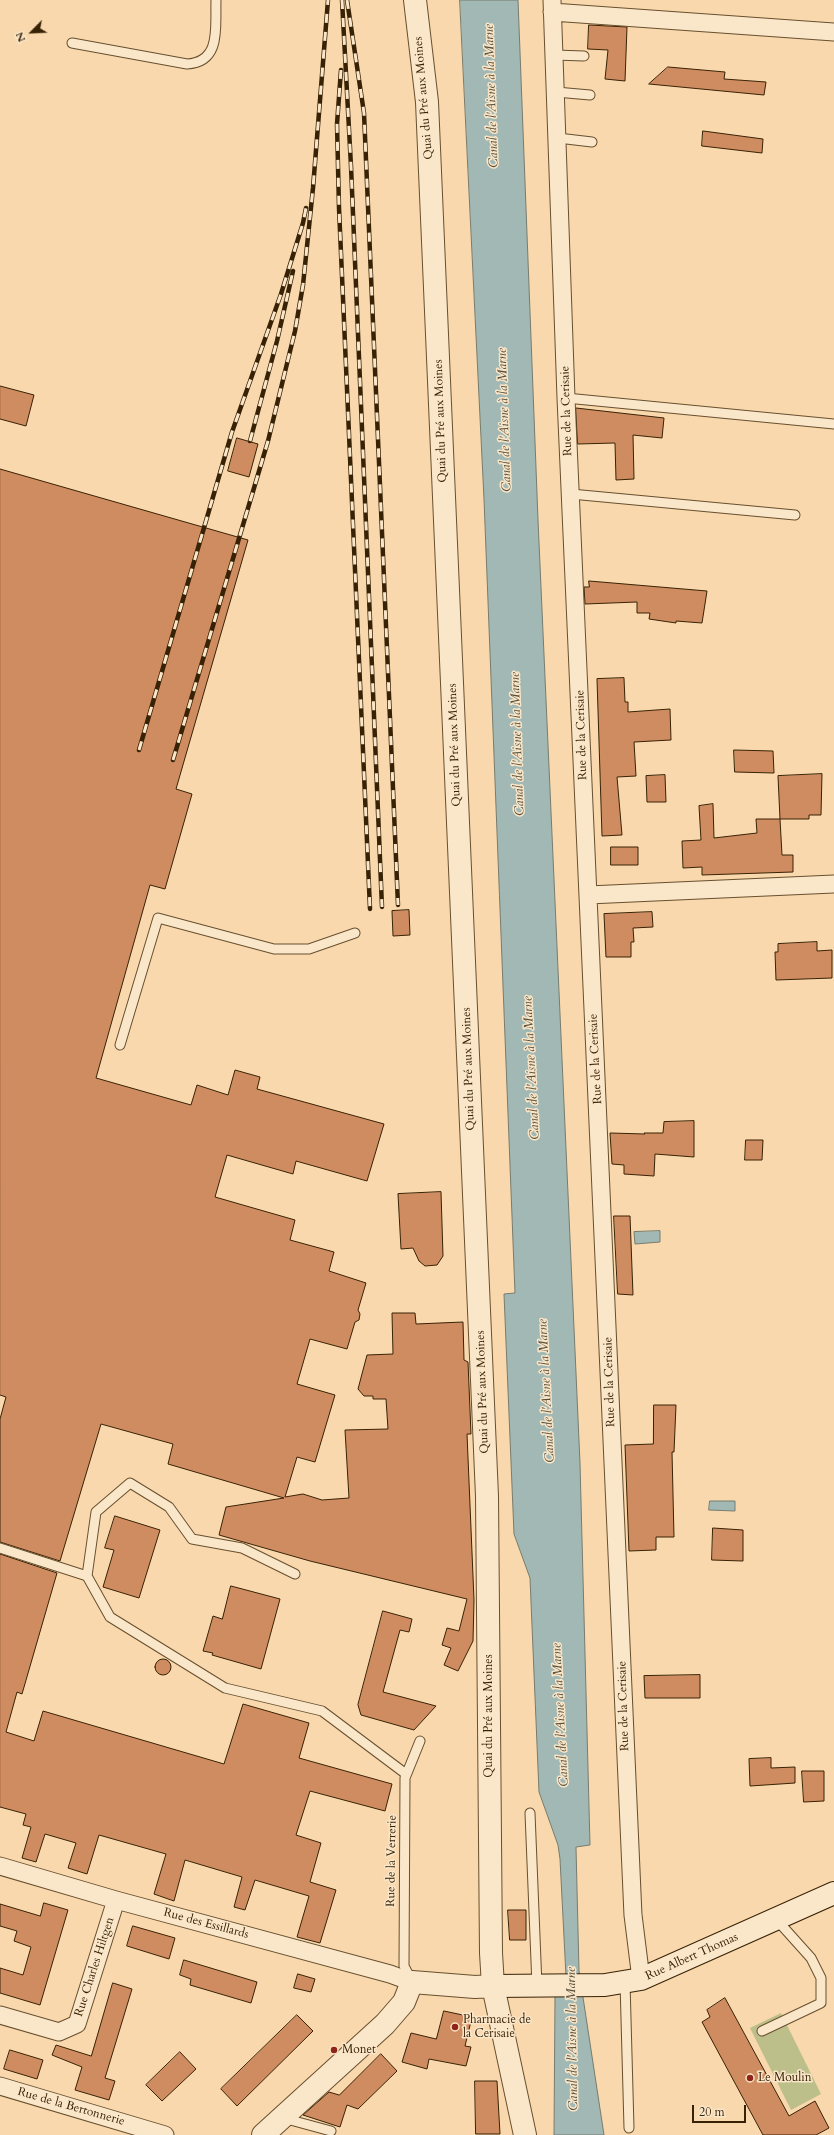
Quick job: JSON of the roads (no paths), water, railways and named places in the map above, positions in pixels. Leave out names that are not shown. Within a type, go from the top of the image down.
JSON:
[{"type":"street","name":"Quai du Pré aux Moines","points":[[415,0],[427,102],[487,1480],[493,1986],[525,2135]]},
{"type":"street","points":[[552,6],[834,32]]},
{"type":"street","name":"Rue de la Cerisaie","points":[[552,6],[558,138],[566,398],[633,1907],[624,1982]]},
{"type":"street","points":[[588,895],[834,884]]},
{"type":"street","name":"Rue des Essillards","points":[[0,1866],[116,1900],[390,1974],[412,1982]]},
{"type":"street","name":"Rue Albert Thomas","points":[[624,1982],[776,1919],[834,1893]]},
{"type":"street","name":"Rue Charles Hiltgen","points":[[0,2015],[58,2032],[77,2024],[116,1900]]},
{"type":"street","points":[[263,2135],[385,2024],[404,2002],[412,1982],[475,1987],[624,1982]]},
{"type":"street","name":"Rue de la Bertonnerie","points":[[0,2086],[165,2135]]},
{"type":"lane","points":[[72,43],[187,64],[198,63],[207,57],[214,47],[216,0]]},
{"type":"lane","points":[[554,56],[584,56]]},
{"type":"lane","points":[[556,92],[590,96]]},
{"type":"lane","points":[[558,138],[592,142]]},
{"type":"lane","points":[[566,398],[834,424]]},
{"type":"lane","points":[[571,494],[795,515]]},
{"type":"lane","points":[[120,1045],[158,918],[274,949],[310,949],[355,933]]},
{"type":"lane","points":[[295,1574],[242,1548],[192,1539],[169,1507],[130,1483],[96,1512],[87,1576],[110,1617],[225,1688],[322,1711],[406,1774]]},
{"type":"lane","points":[[0,1548],[87,1576]]},
{"type":"lane","name":"Rue de la Verrerie","points":[[412,1982],[404,1966],[406,1774],[420,1741]]},
{"type":"lane","points":[[530,1813],[539,1985]]},
{"type":"lane","points":[[762,2031],[821,2003],[821,1978],[811,1958],[776,1919]]},
{"type":"lane","points":[[624,1982],[629,2128]]},
{"type":"lane","points":[[282,2118],[331,2131]]},
{"type":"water","name":"Canal de l'Aisne à la Marne","points":[[460,0],[518,0],[538,520],[580,1463],[590,1845],[576,1847],[579,1971],[604,2135],[554,2135],[555,1996],[567,1996],[560,1859],[558,1845],[539,1792],[530,1578],[514,1534],[504,1294],[515,1293],[484,499]]},
{"type":"water","points":[[660,1231],[660,1242],[635,1244],[634,1232]]},
{"type":"water","points":[[710,1501],[735,1501],[735,1511],[709,1510]]},
{"type":"railway","points":[[173,760],[268,441],[295,331],[303,285],[313,188],[328,0]]},
{"type":"railway","points":[[342,0],[351,166],[382,907]]},
{"type":"railway","points":[[347,0],[364,113],[398,905]]},
{"type":"railway","points":[[341,70],[337,124],[339,208],[370,909]]},
{"type":"railway","points":[[139,750],[232,432],[281,294],[303,223],[306,208]]},
{"type":"railway","points":[[250,441],[277,341],[293,271]]},
{"type":"place","name":"Pharmacie de la Cerisaie","points":[[455,2027]]},
{"type":"place","name":"Monet","points":[[334,2050]]},
{"type":"place","name":"Le Moulin","points":[[750,2078]]}]
